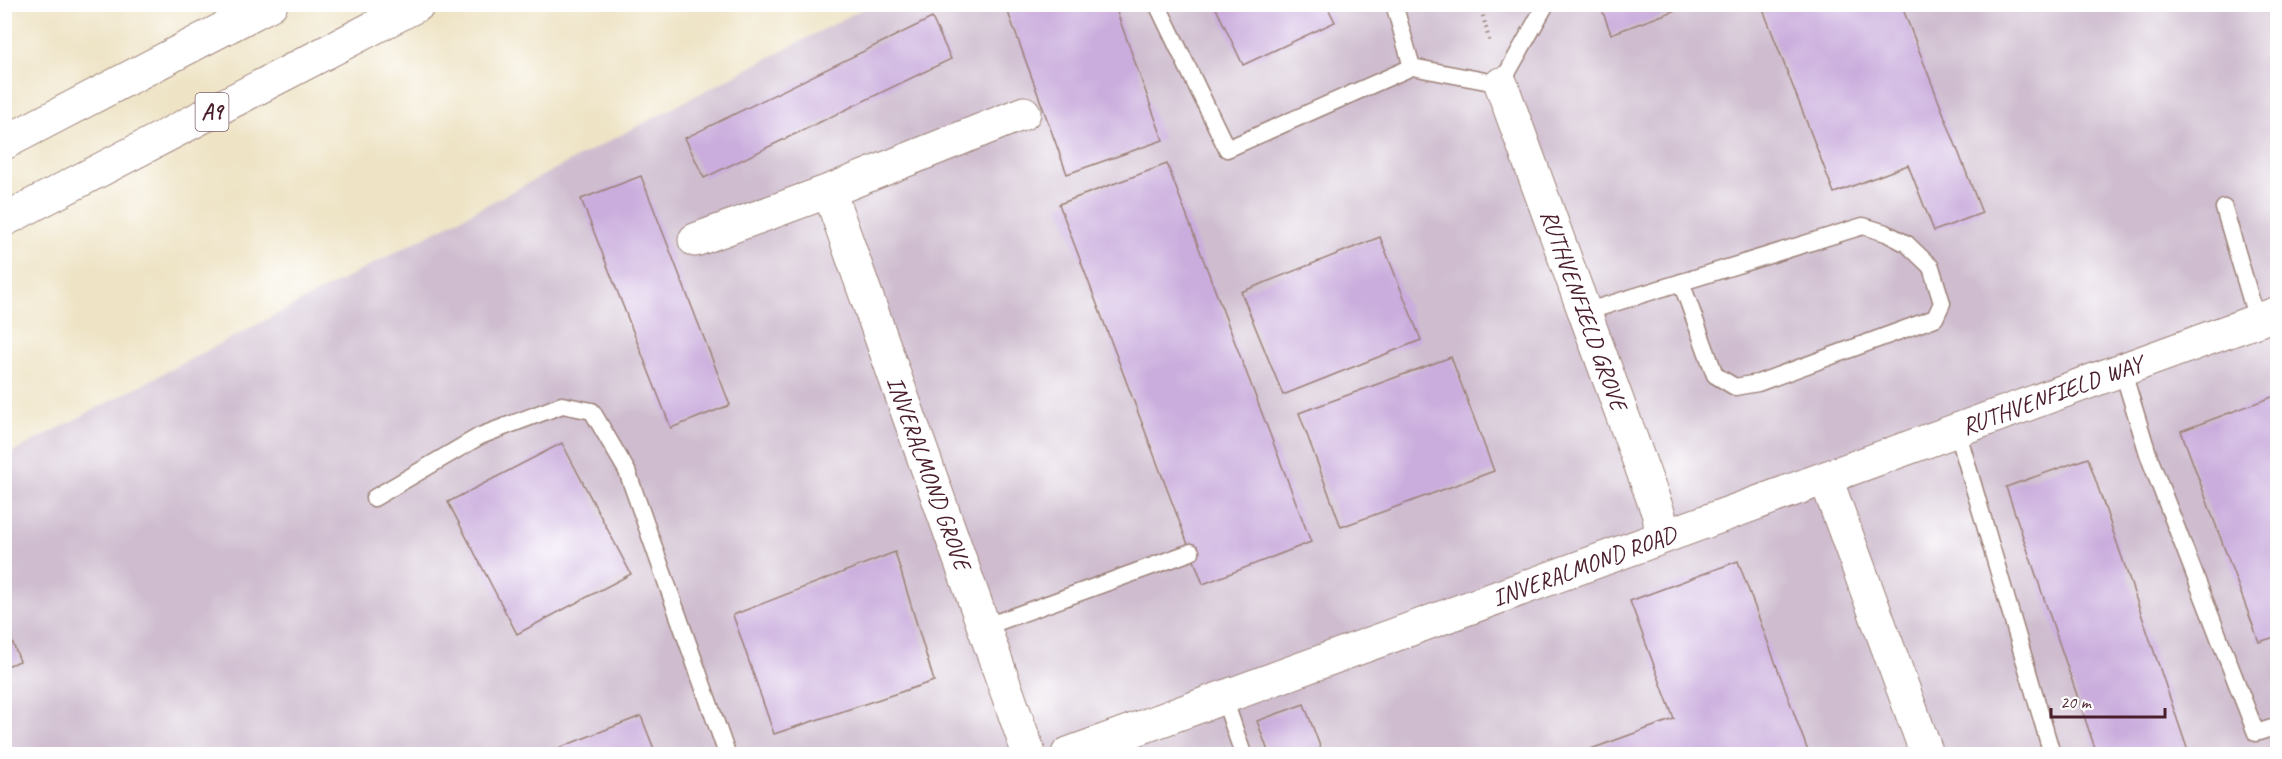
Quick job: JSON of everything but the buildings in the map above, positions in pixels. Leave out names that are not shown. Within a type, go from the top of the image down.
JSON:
[{"type":"main road","points":[[4,143],[271,4]]},
{"type":"main road","name":"A9","points":[[4,220],[419,4]]},
{"type":"main road","name":"RUTHVENFIELD GROVE","points":[[1501,84],[1659,515],[1662,537]]},
{"type":"main road","points":[[694,240],[829,191],[1024,113]]},
{"type":"main road","name":"INVERALMOND GROVE","points":[[829,191],[1029,754]]},
{"type":"main road","name":"RUTHVENFIELD WAY","points":[[1826,479],[2267,317]]},
{"type":"main road","points":[[1826,479],[1927,754]]},
{"type":"main road","name":"INVERALMOND ROAD","points":[[1068,754],[1826,479]]},
{"type":"lane","points":[[1157,4],[1227,149],[1412,67],[1501,84],[1546,4]]},
{"type":"lane","points":[[1394,4],[1412,67]]},
{"type":"lane","points":[[2224,208],[2267,317]]},
{"type":"lane","points":[[1585,312],[1681,282],[1863,226],[1886,233],[1907,244],[1931,267],[1942,303],[1935,318],[1758,383],[1735,387],[1715,375],[1681,282]]},
{"type":"lane","points":[[2122,369],[2149,457],[2256,733],[2277,726]]},
{"type":"lane","points":[[374,498],[480,436],[562,405],[592,411],[627,471],[727,754]]},
{"type":"lane","points":[[1957,430],[2052,754]]},
{"type":"lane","points":[[984,627],[1191,552]]},
{"type":"lane","points":[[1224,698],[1243,754]]},
{"type":"shaded area","points":[[870,5],[2277,5],[2277,754],[5,754],[5,456]]}]
